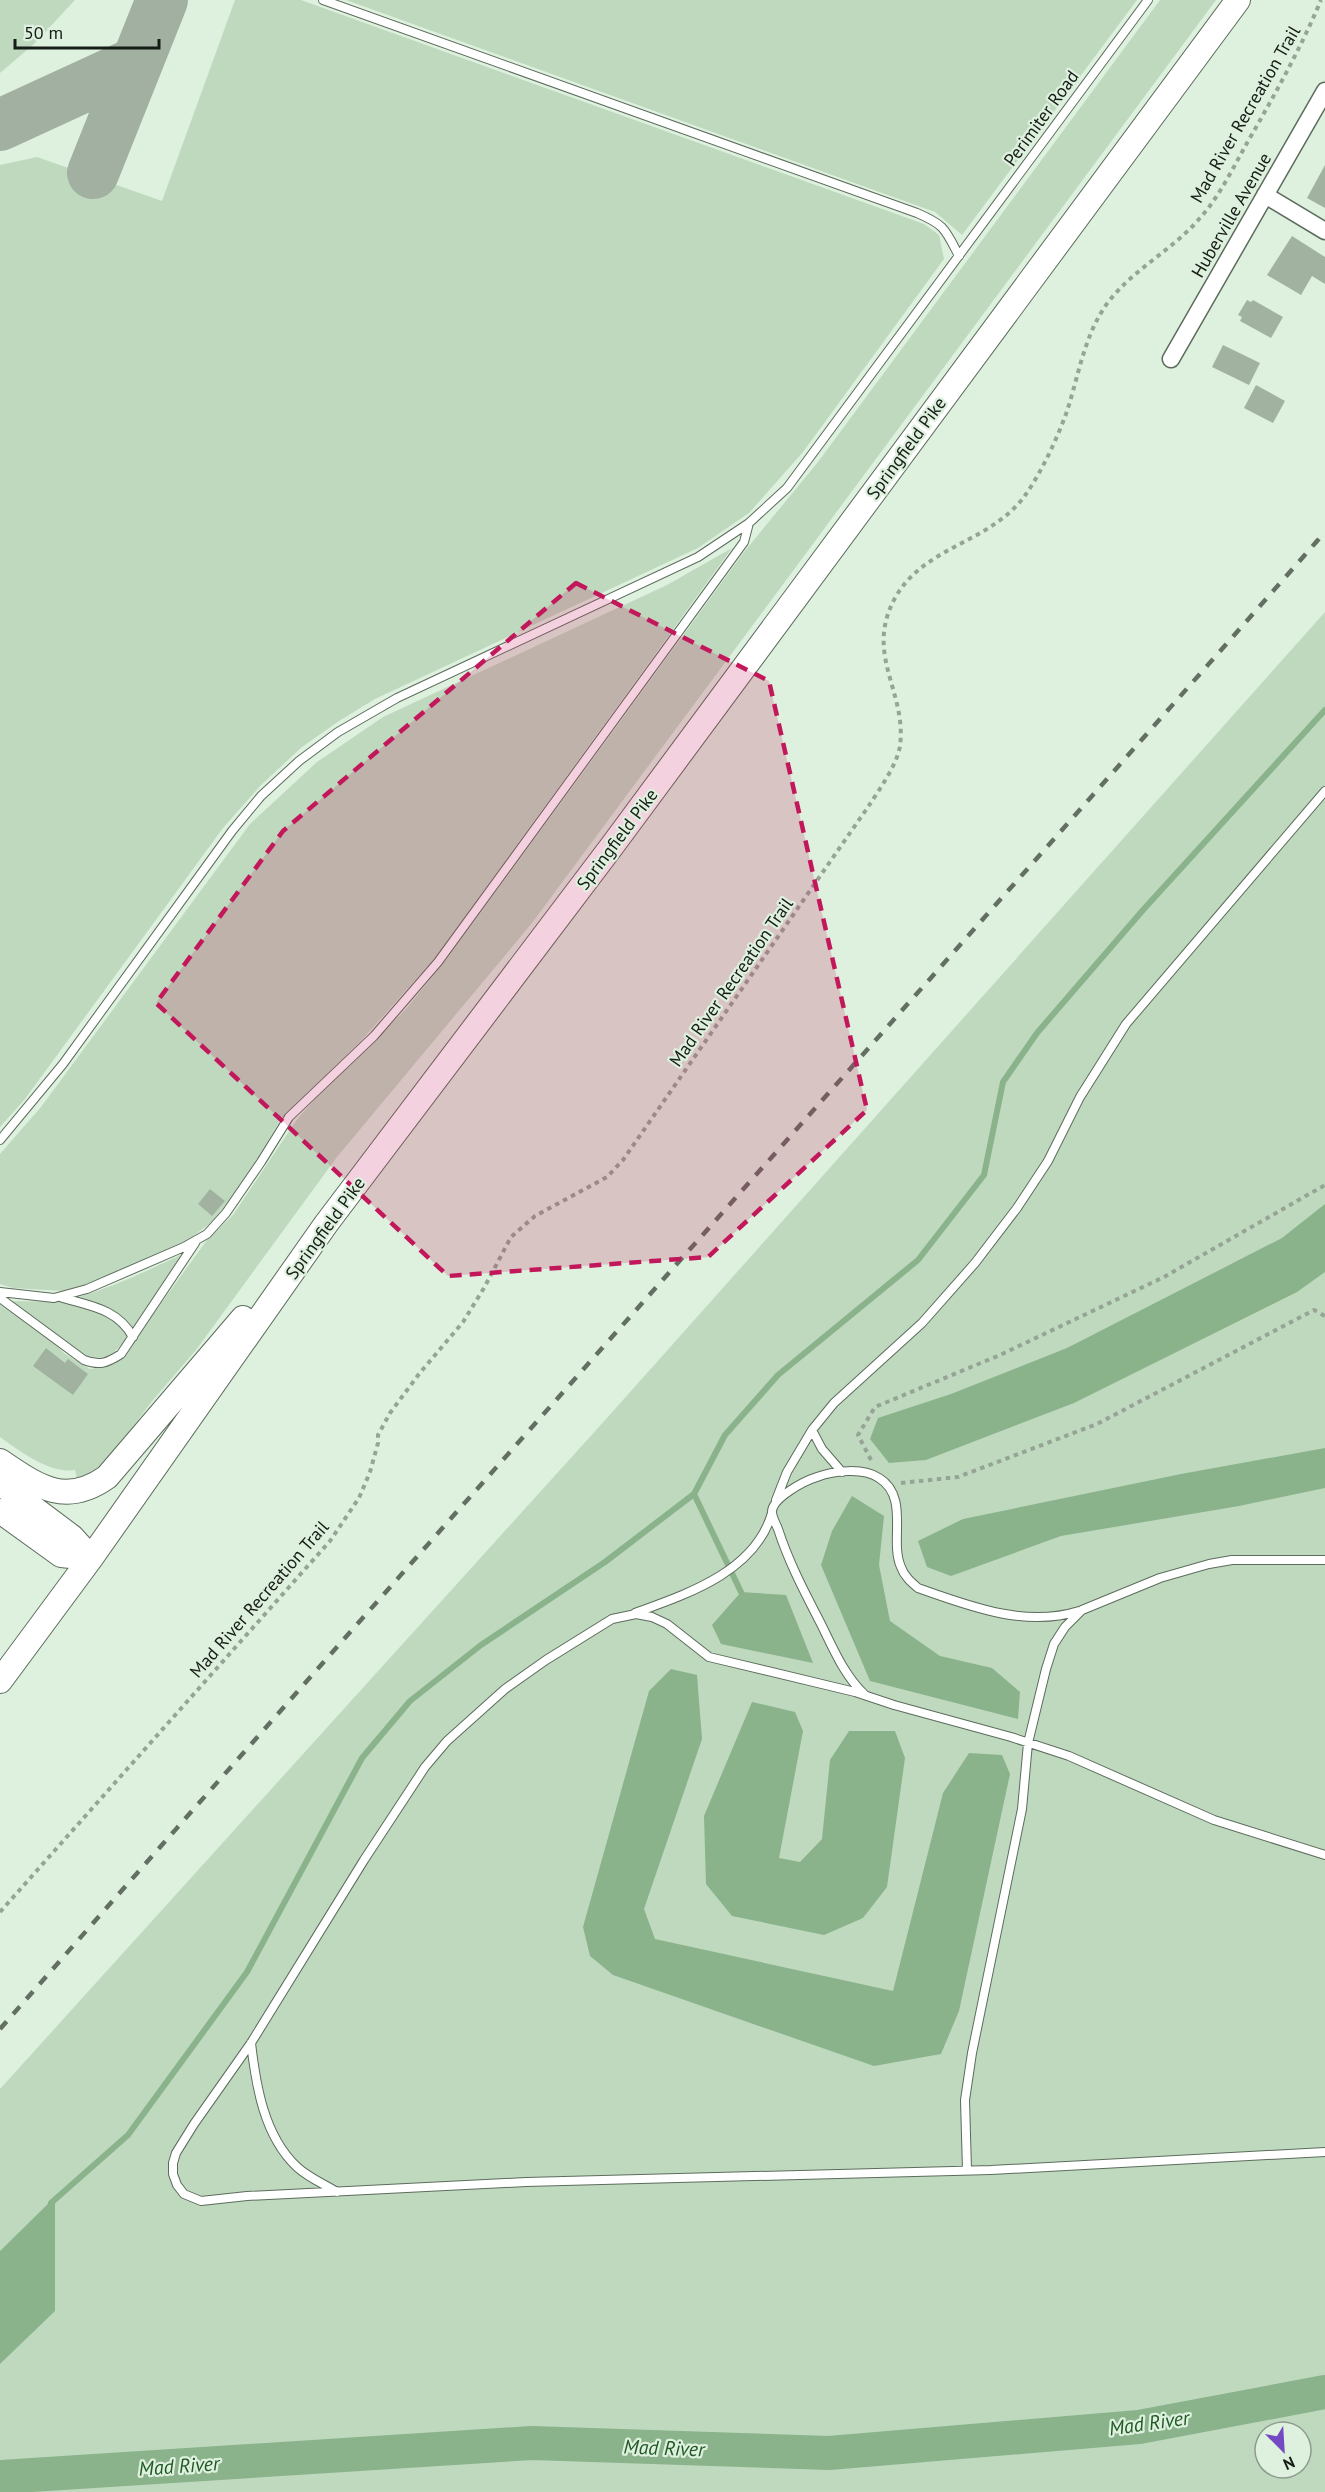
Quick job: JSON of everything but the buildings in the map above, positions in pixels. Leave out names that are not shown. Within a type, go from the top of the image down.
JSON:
[{"type":"main road","name":"Springfield Pike","points":[[0,1681],[91,1558],[326,1224],[619,836],[1238,0]]},
{"type":"main road","points":[[0,1461],[34,1484],[64,1492],[82,1491],[107,1477],[326,1224]]},
{"type":"main road","points":[[0,1483],[72,1537],[91,1558]]},
{"type":"main road","points":[[0,1511],[61,1555],[91,1558]]},
{"type":"street","name":"Huberville Avenue","points":[[1171,359],[1325,91]]},
{"type":"street","points":[[1265,195],[1325,231]]},
{"type":"lane","points":[[323,0],[916,213],[939,223],[949,236],[959,256]]},
{"type":"lane","name":"Perimiter Road","points":[[749,523],[787,488],[1148,0]]},
{"type":"lane","points":[[0,1140],[63,1064],[232,831],[261,796],[299,761],[338,732],[397,698],[689,561],[749,523]]},
{"type":"lane","points":[[0,1292],[43,1297],[60,1296],[87,1289],[207,1234],[226,1213],[289,1117],[374,1036],[438,962],[744,542],[749,523]]},
{"type":"lane","points":[[1325,791],[1126,1024],[1080,1097],[1048,1161],[1017,1208],[975,1263],[922,1323],[834,1403],[812,1430],[787,1472],[761,1538],[741,1560],[698,1588],[600,1625],[546,1660],[505,1689],[447,1742],[425,1767],[364,1860],[251,2043],[176,2153],[173,2174],[184,2194],[201,2201],[526,2182],[967,2170],[1325,2152]]},
{"type":"lane","points":[[0,1298],[84,1360],[97,1365],[109,1362],[121,1354],[197,1240]]},
{"type":"lane","points":[[60,1296],[100,1307],[118,1317],[133,1337]]},
{"type":"lane","points":[[812,1430],[822,1449],[842,1472]]},
{"type":"lane","points":[[776,1500],[810,1479],[826,1474],[842,1472],[873,1475],[887,1485],[893,1494],[899,1524],[898,1556],[900,1567],[908,1580],[918,1588],[999,1613],[1032,1618],[1066,1615],[1160,1578],[1209,1564],[1233,1560],[1325,1560]]},
{"type":"lane","points":[[772,1512],[788,1560],[830,1643],[847,1673],[866,1696]]},
{"type":"lane","points":[[967,2170],[965,2100],[972,2053],[1022,1809],[1028,1743],[1054,1644],[1065,1627],[1082,1610]]},
{"type":"lane","points":[[629,1615],[652,1617],[667,1624],[709,1657],[866,1696],[1069,1756],[1214,1820],[1325,1855]]},
{"type":"lane","points":[[251,2043],[261,2101],[269,2124],[286,2155],[310,2176],[338,2192]]},
{"type":"path","name":"Mad River Recreation Trail","points":[[0,1912],[330,1541],[359,1498],[370,1472],[378,1435],[390,1413],[463,1322],[511,1237],[535,1215],[607,1177],[623,1160],[868,807],[886,779],[900,747],[899,715],[886,671],[882,639],[889,610],[895,598],[919,568],[992,528],[1009,514],[1025,495],[1044,463],[1067,412],[1067,404],[1086,345],[1104,309],[1128,279],[1178,242],[1202,216],[1229,175],[1300,49],[1321,0]]},
{"type":"path","points":[[1325,1185],[1164,1277],[1000,1355],[875,1407],[858,1435],[887,1485],[958,1477],[1097,1424],[1314,1310],[1325,1316]]},
{"type":"highlighted area","points":[[576,583],[769,681],[867,1110],[708,1257],[448,1276],[156,1003],[283,831]]},
{"type":"shaded area","points":[[0,0],[75,0],[34,44],[0,73]]},
{"type":"shaded area","points":[[235,0],[301,0],[924,224],[939,235],[944,259],[803,452],[749,513],[698,548],[375,699],[302,747],[261,785],[223,828],[25,1099],[0,1127],[0,165],[37,157],[162,201]]},
{"type":"shaded area","points":[[346,0],[1137,0],[962,235],[935,212]]},
{"type":"shaded area","points":[[1160,0],[1216,0],[532,923],[337,1157],[196,1350],[153,1400],[105,1464],[96,1472],[77,1479],[75,1470],[45,1465],[0,1437],[0,1305],[53,1342],[65,1354],[90,1369],[109,1366],[122,1357],[207,1240],[233,1215],[298,1118],[405,1010],[446,960],[744,552],[818,462]]},
{"type":"shaded area","points":[[732,548],[435,958],[360,1042],[281,1119],[239,1189],[213,1221],[192,1237],[164,1252],[92,1283],[63,1291],[13,1288],[0,1284],[0,1154],[41,1107],[250,824],[317,762],[383,717],[667,585]]},
{"type":"shaded area","points":[[1325,612],[1325,2492],[0,2492],[0,2089],[607,1418]]},
{"type":"shaded area","points":[[1325,1204],[1325,1272],[1297,1292],[1074,1403],[926,1460],[889,1463],[870,1439],[878,1418],[951,1394],[1067,1348],[1282,1238]]},
{"type":"shaded area","points":[[187,1252],[137,1326],[115,1351],[106,1357],[87,1356],[10,1301],[67,1300],[90,1294]]},
{"type":"shaded area","points":[[1325,1448],[1325,1488],[1239,1506],[1061,1536],[951,1576],[927,1567],[918,1541],[963,1519],[1181,1474]]},
{"type":"shaded area","points":[[852,1496],[884,1516],[879,1565],[890,1621],[940,1656],[992,1668],[1020,1692],[1018,1719],[870,1681],[821,1565],[832,1531]]},
{"type":"shaded area","points":[[741,1592],[786,1595],[813,1663],[721,1644],[712,1625]]},
{"type":"shaded area","points":[[671,1669],[697,1675],[702,1739],[644,1909],[655,1939],[893,1991],[943,1793],[969,1753],[1002,1755],[1010,1774],[959,2011],[941,2054],[874,2066],[613,1975],[590,1956],[583,1927],[649,1691]]},
{"type":"shaded area","points":[[752,1702],[795,1712],[803,1731],[779,1858],[800,1862],[822,1839],[830,1760],[849,1731],[895,1731],[905,1758],[887,1887],[863,1918],[824,1935],[732,1916],[706,1884],[704,1816]]},
{"type":"shaded area","points":[[55,2197],[55,2311],[0,2364],[0,2251]]},
{"type":"waterway","points":[[51,2203],[128,2135],[247,1972],[362,1758],[410,1701],[481,1645],[605,1562],[694,1494],[725,1435],[778,1375],[918,1260],[984,1175],[1003,1082],[1037,1033],[1143,910],[1325,710]]},
{"type":"waterway","points":[[694,1494],[741,1592]]},
{"type":"waterway","name":"Mad River","points":[[0,2477],[532,2443],[829,2453],[1139,2427],[1325,2392]]},
{"type":"taxiway","points":[[93,173],[162,0]]},
{"type":"taxiway","points":[[0,125],[137,62]]},
{"type":"railway","points":[[0,2029],[1325,532]]}]
